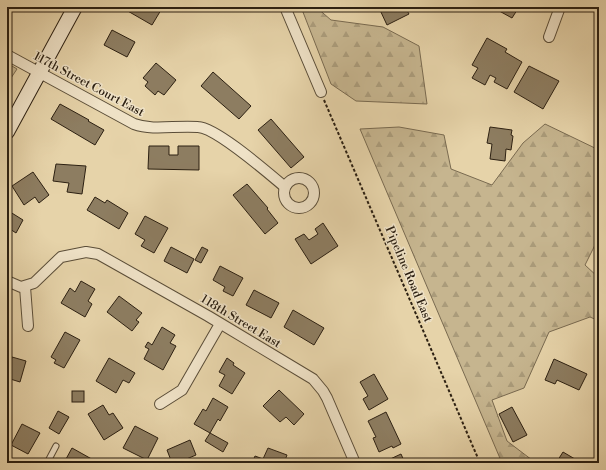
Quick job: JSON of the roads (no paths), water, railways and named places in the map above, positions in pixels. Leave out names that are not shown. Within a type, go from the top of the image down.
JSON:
[{"type":"street","points":[[7,132],[75,7]]},
{"type":"street","points":[[285,7],[321,92]]},
{"type":"street","points":[[549,37],[560,7]]},
{"type":"street","name":"117th Street Court East","points":[[7,55],[134,124],[143,127],[198,127],[216,133],[285,187]]},
{"type":"street","name":"118th Street East","points":[[25,287],[34,283],[61,257],[86,252],[98,254],[307,374],[318,385],[327,398],[355,463]]},
{"type":"street","points":[[7,281],[17,286],[25,287],[28,326]]},
{"type":"street","points":[[160,404],[182,390],[220,324]]},
{"type":"lane","points":[[47,463],[56,446]]}]
